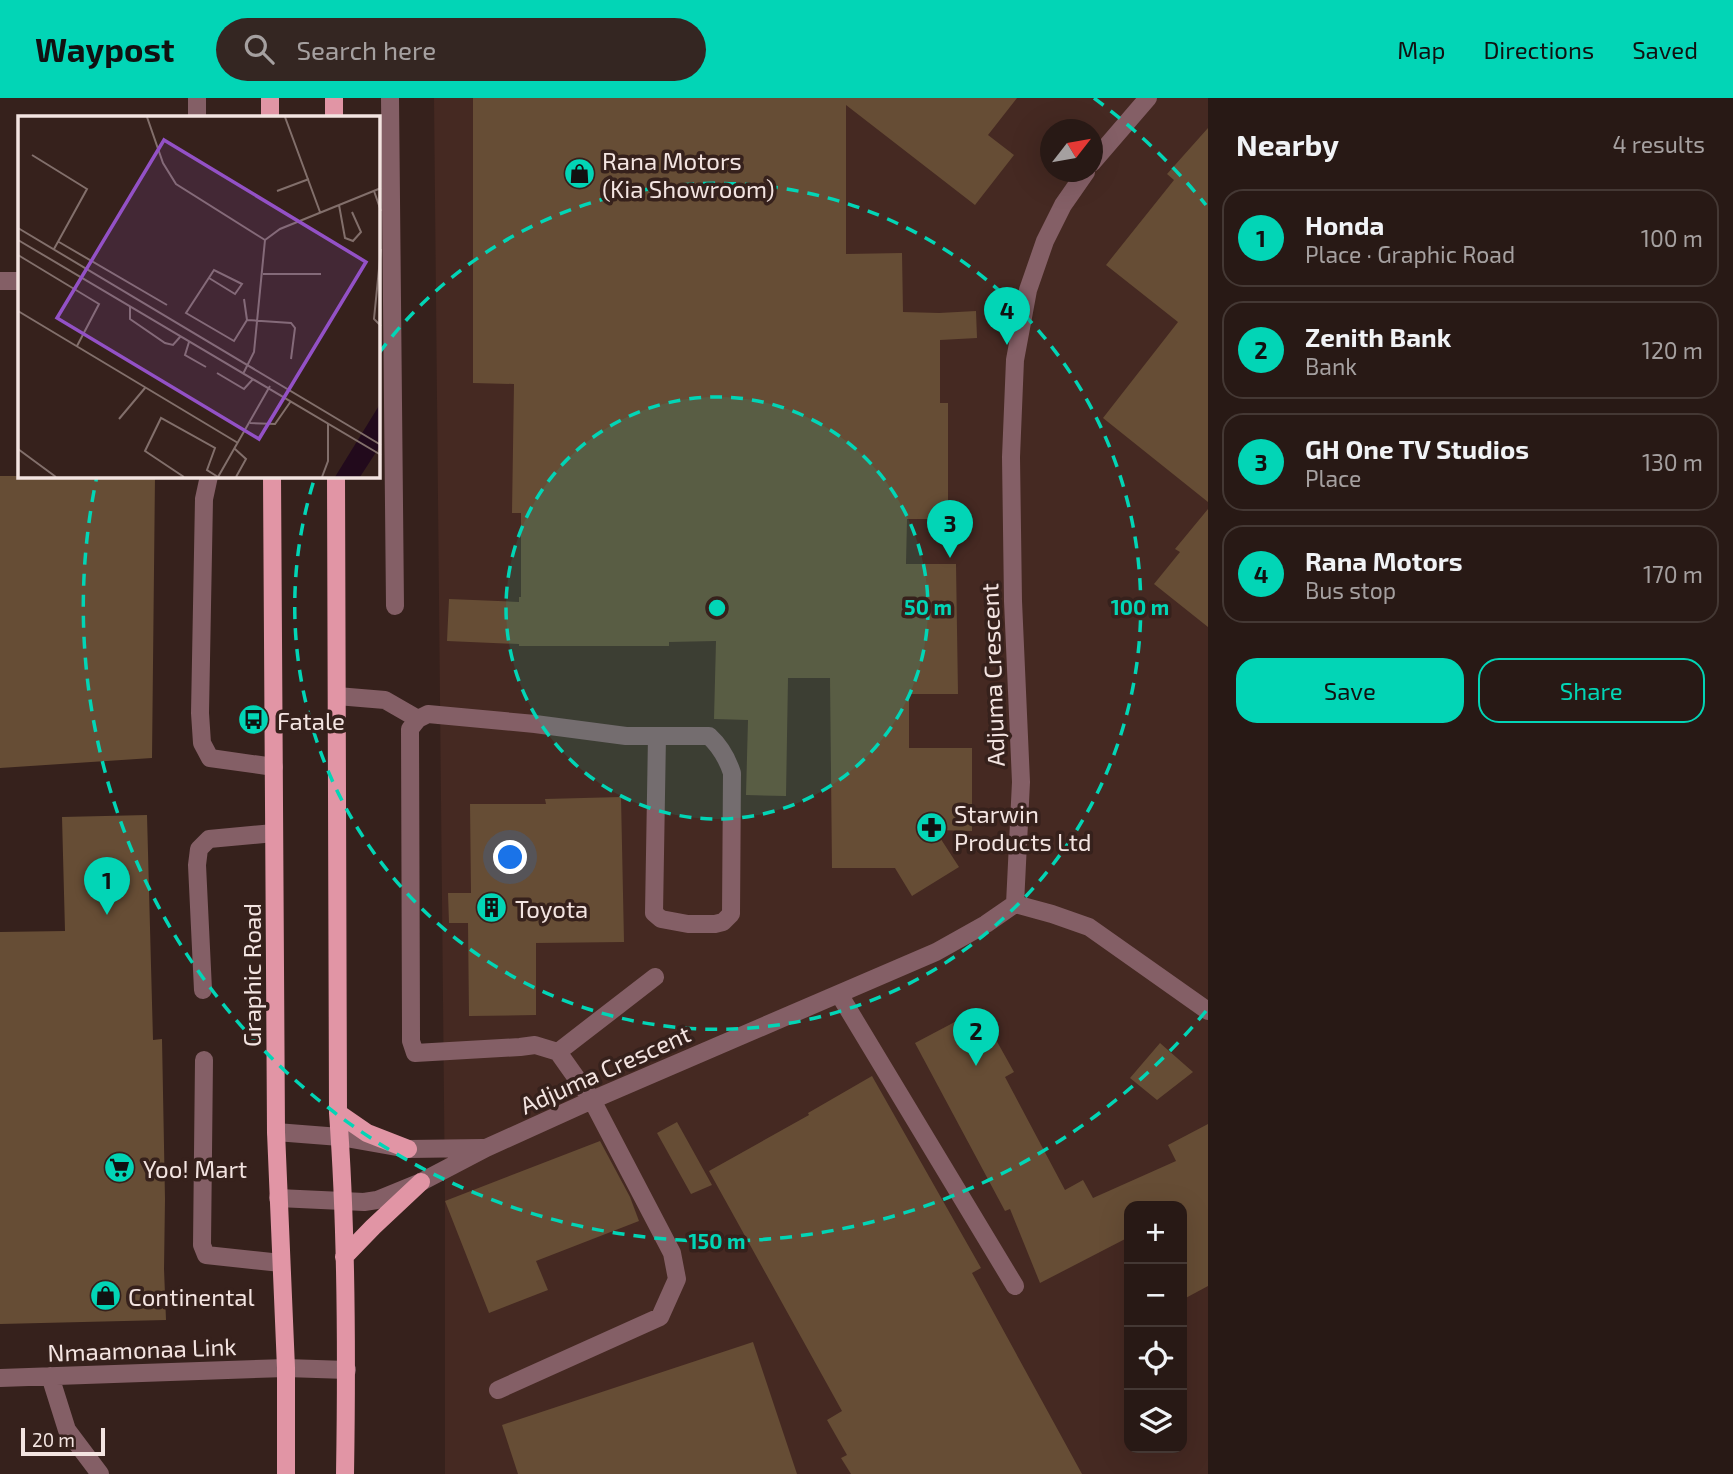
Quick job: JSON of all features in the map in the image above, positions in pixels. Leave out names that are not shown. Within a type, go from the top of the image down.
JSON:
[{"type":"main road","points":[[270,98],[270,116]]},
{"type":"main road","points":[[334,98],[334,116]]},
{"type":"main road","name":"Graphic Road","points":[[272,478],[276,1132],[286,1368],[286,1474]]},
{"type":"main road","points":[[336,478],[338,1113],[344,1200],[347,1370],[345,1474]]},
{"type":"main road","points":[[338,1113],[367,1133],[408,1149]]},
{"type":"main road","points":[[344,1257],[422,1182]]},
{"type":"street","points":[[197,98],[197,116]]},
{"type":"street","points":[[390,98],[395,606]]},
{"type":"street","points":[[1103,151],[1148,98]]},
{"type":"street","name":"Adjuma Crescent","points":[[278,1198],[365,1202],[422,1182],[486,1148],[592,1100],[936,952],[1015,904],[1021,782],[1011,483],[1015,360],[1028,290],[1045,241],[1063,205],[1079,182]]},
{"type":"street","points":[[0,281],[18,281]]},
{"type":"street","points":[[209,478],[204,499],[200,713],[202,743],[210,758],[274,767]]},
{"type":"street","points":[[337,696],[385,700],[418,719]]},
{"type":"street","points":[[498,1390],[660,1317],[677,1279],[672,1253],[592,1100],[558,1052],[535,1045],[415,1053],[411,1041],[410,729],[418,719],[428,714],[626,736],[657,736],[709,736],[719,746],[732,773],[731,914],[723,922],[688,924],[661,919],[654,913],[657,736]]},
{"type":"street","points":[[203,990],[197,865],[199,849],[209,839],[274,833]]},
{"type":"street","points":[[1015,904],[1089,927],[1208,1011]]},
{"type":"street","points":[[558,1052],[655,976]]},
{"type":"street","points":[[839,994],[1015,1286]]},
{"type":"street","points":[[204,1060],[202,1245],[206,1255],[281,1263]]},
{"type":"street","name":"Adjuma Crescent","points":[[276,1132],[340,1138],[408,1149],[486,1148]]},
{"type":"street","name":"Nmaamonaa Link","points":[[0,1378],[286,1368],[347,1370]]},
{"type":"street","points":[[50,1376],[67,1430],[100,1474]]},
{"type":"shaded area","points":[[434,98],[1208,98],[1208,1474],[445,1474],[445,1201]]},
{"type":"building","points":[[473,98],[1017,98],[988,135],[1014,155],[975,205],[846,105],[846,254],[902,253],[903,312],[976,311],[977,338],[940,340],[940,403],[948,403],[948,519],[907,519],[906,564],[956,564],[958,694],[909,694],[909,748],[972,748],[972,831],[935,830],[959,867],[912,896],[895,868],[832,868],[830,678],[788,678],[786,796],[746,795],[748,720],[714,719],[716,641],[669,642],[669,646],[519,646],[447,641],[449,599],[519,602],[521,597],[521,513],[512,513],[514,384],[473,383]]},
{"type":"building","points":[[1208,128],[1208,502],[1103,418],[1178,322],[1106,265],[1174,180],[1167,174]]},
{"type":"building","points":[[0,476],[155,478],[152,758],[0,768]]},
{"type":"building","points":[[1208,509],[1208,627],[1154,584],[1180,552],[1175,549]]},
{"type":"building","points":[[621,797],[624,942],[536,943],[536,1015],[469,1016],[468,923],[449,923],[448,893],[471,893],[470,804],[546,804],[545,799]]},
{"type":"building","points":[[147,815],[153,1040],[162,1039],[166,1320],[0,1324],[0,932],[65,931],[62,817]]},
{"type":"building","points":[[968,1015],[984,1045],[995,1038],[1014,1072],[1005,1077],[1065,1190],[1083,1180],[1093,1198],[1176,1161],[1168,1145],[1208,1124],[1208,1286],[1187,1297],[1187,1201],[1124,1201],[1124,1240],[1040,1283],[1010,1209],[1005,1211],[915,1043]]},
{"type":"building","points":[[1160,1043],[1193,1072],[1157,1100],[1130,1078]]},
{"type":"building","points":[[872,1076],[981,1268],[972,1273],[1082,1474],[851,1474],[841,1458],[847,1455],[827,1420],[842,1411],[709,1171]]},
{"type":"building","points":[[677,1122],[712,1185],[691,1194],[657,1133]]},
{"type":"building","points":[[600,1141],[630,1197],[639,1221],[536,1261],[548,1290],[489,1313],[445,1201]]},
{"type":"building","points":[[753,1342],[797,1474],[518,1474],[502,1425]]},
{"type":"place","name":"Rana Motors (Kia Showroom)","points":[[579,174]]},
{"type":"place","name":"Rana Motors","points":[[1007,345]]},
{"type":"place","name":"GH One TV Studios","points":[[950,558]]},
{"type":"place","name":"Fatale","points":[[254,720]]},
{"type":"place","name":"Starwin Products Ltd","points":[[931,827]]},
{"type":"place","name":"Toyota","points":[[492,908]]},
{"type":"place","name":"Honda","points":[[107,915]]},
{"type":"place","name":"Zenith Bank","points":[[976,1066]]},
{"type":"place","name":"Yoo! Mart","points":[[120,1168]]},
{"type":"place","name":"Continental","points":[[105,1296]]}]
